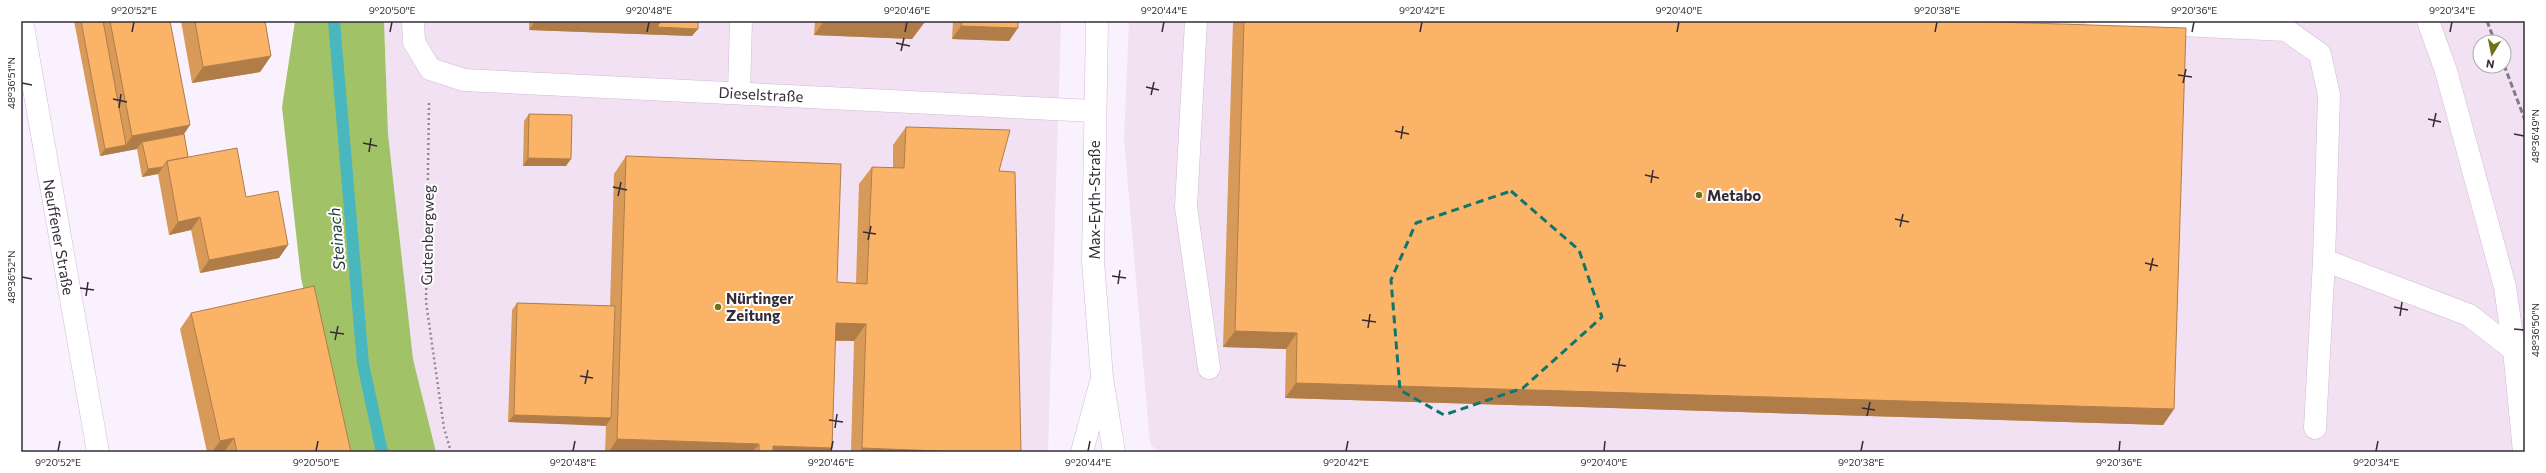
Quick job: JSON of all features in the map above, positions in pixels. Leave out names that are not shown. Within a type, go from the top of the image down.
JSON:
[{"type":"street","name":"Neuffener Straße","points":[[22,21],[98,452]]},
{"type":"street","points":[[413,21],[414,42],[430,69]]},
{"type":"street","points":[[739,93],[741,21]]},
{"type":"street","name":"Max-Eyth-Straße","points":[[1097,21],[1094,111],[1093,261],[1102,378],[1114,452]]},
{"type":"street","points":[[1196,21],[1186,207],[1208,368]]},
{"type":"street","points":[[2097,21],[2286,30],[2320,54],[2329,95],[2324,260],[2315,428]]},
{"type":"street","points":[[2428,21],[2446,71],[2505,287],[2514,350],[2524,452]]},
{"type":"street","name":"Dieselstraße","points":[[430,69],[464,80],[1094,111]]},
{"type":"street","points":[[2324,260],[2469,315],[2514,350]]},
{"type":"street","name":"Max-Eyth-Straße","points":[[1082,452],[1102,378]]},
{"type":"path","name":"Gutenbergweg","points":[[430,69],[426,302],[444,428],[450,452]]},
{"type":"highlighted area","points":[[1511,191],[1579,250],[1602,317],[1523,388],[1444,415],[1400,390],[1391,280],[1416,223]]},
{"type":"shaded area","points":[[384,21],[1061,21],[1048,452],[436,452],[413,359],[388,134]]},
{"type":"shaded area","points":[[1129,21],[2525,21],[2525,452],[1158,452],[1150,444],[1124,139]]},
{"type":"green space","points":[[295,21],[384,21],[388,134],[413,359],[436,452],[340,452],[301,278],[282,107]]},
{"type":"building","points":[[81,21],[103,21],[126,145],[105,149]]},
{"type":"building","points":[[110,21],[170,21],[190,125],[132,136]]},
{"type":"building","points":[[195,21],[265,21],[271,56],[203,67]]},
{"type":"building","points":[[661,21],[698,21],[698,29],[657,27]]},
{"type":"building","points":[[869,21],[924,21],[924,23]]},
{"type":"building","points":[[962,21],[1018,21],[1018,28],[961,26]]},
{"type":"building","name":"Metabo","points":[[1244,21],[1964,21],[2186,28],[2174,409],[1296,383],[1297,333],[1235,331]]},
{"type":"building","points":[[529,114],[572,115],[571,159],[528,158]]},
{"type":"building","points":[[906,127],[1010,130],[999,171],[1015,172],[1021,452],[965,452],[862,448],[866,324],[836,323],[832,448],[773,446],[773,452],[759,452],[759,444],[617,439],[626,156],[841,164],[837,282],[867,284],[872,167],[904,168]]},
{"type":"building","points":[[184,134],[188,157],[167,161],[163,167],[148,169],[142,142]]},
{"type":"building","points":[[237,148],[246,197],[278,191],[288,245],[209,260],[200,217],[178,222],[167,161]]},
{"type":"building","points":[[314,286],[351,452],[237,452],[234,438],[220,441],[191,313]]},
{"type":"building","points":[[517,303],[615,306],[611,418],[514,415]]},
{"type":"waterway","name":"Steinach","points":[[334,21],[363,364],[382,452]]},
{"type":"railway","points":[[2487,21],[2492,34]]},
{"type":"railway","points":[[2507,74],[2525,120]]},
{"type":"place","name":"Metabo","points":[[1699,195]]},
{"type":"place","name":"Nürtinger Zeitung","points":[[718,307]]}]
